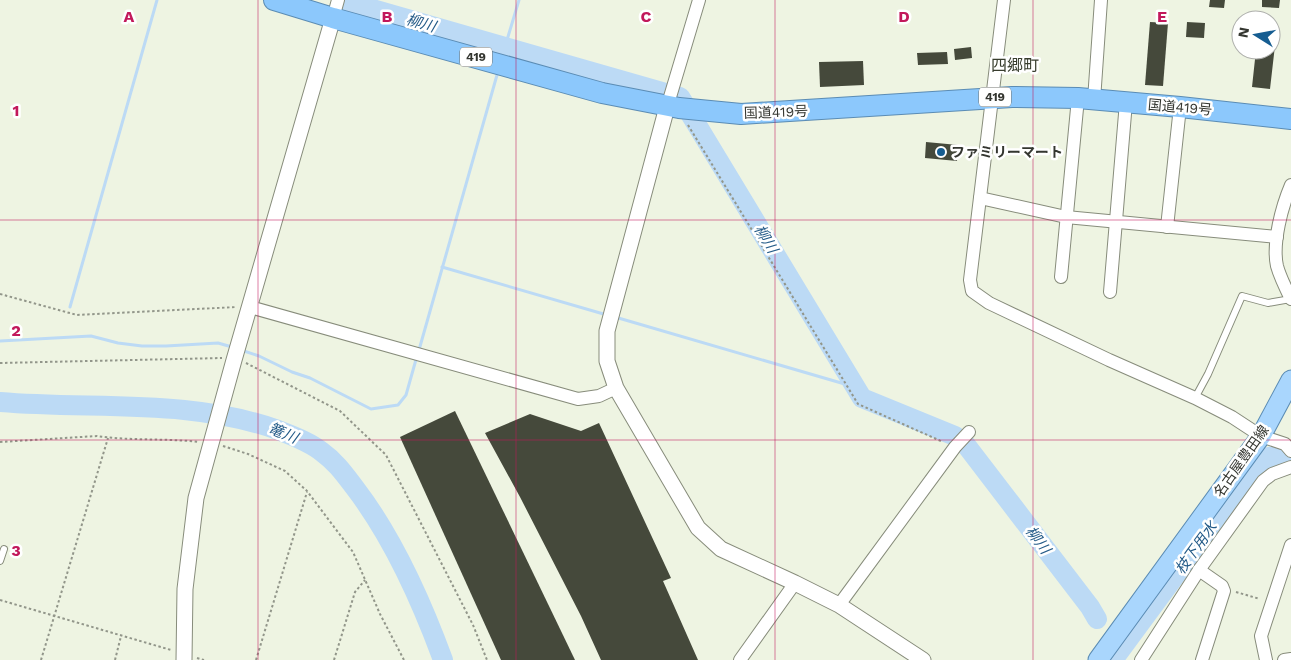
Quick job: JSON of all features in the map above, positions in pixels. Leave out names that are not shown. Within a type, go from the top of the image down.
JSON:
[{"type":"highway","name":"国道419号","points":[[274,0],[336,9],[602,93],[673,103],[700,110],[741,114],[993,98],[1086,99],[1291,119]]},
{"type":"main road","name":"名古屋豊田線","points":[[1098,660],[1261,436],[1291,380]]},
{"type":"street","points":[[699,0],[673,103],[607,331],[607,361],[616,388],[698,528],[721,549],[795,582],[839,605],[923,660]]},
{"type":"street","points":[[1004,0],[970,280],[972,291],[989,303],[1109,360],[1195,398],[1232,417],[1261,436],[1288,446]]},
{"type":"street","points":[[1061,277],[1066,217],[1101,0]]},
{"type":"street","points":[[184,657],[185,589],[196,498],[336,9]]},
{"type":"street","points":[[1110,292],[1126,102]]},
{"type":"street","points":[[1167,227],[1180,107]]},
{"type":"street","points":[[1291,185],[1282,209],[1277,237],[1277,265],[1291,298]]},
{"type":"street","points":[[980,198],[1066,217],[1277,237]]},
{"type":"street","points":[[250,307],[578,399],[599,396],[616,388]]},
{"type":"street","points":[[839,605],[955,446],[969,432]]},
{"type":"street","points":[[1141,660],[1199,570],[1263,481],[1272,474],[1291,467]]},
{"type":"street","points":[[1266,660],[1261,636],[1272,603],[1285,583],[1291,545]]},
{"type":"street","points":[[1199,570],[1222,586],[1224,592],[1202,660]]},
{"type":"street","points":[[740,660],[795,582]]},
{"type":"street","points":[[1284,660],[1291,659]]},
{"type":"lane","points":[[1195,398],[1208,374],[1242,296],[1268,302],[1291,298]]},
{"type":"lane","points":[[0,561],[4,549]]},
{"type":"path","points":[[673,103],[858,404],[955,446]]},
{"type":"path","points":[[0,294],[77,315],[187,308],[250,307]]},
{"type":"path","points":[[0,363],[220,357],[250,364],[340,411],[386,455],[473,625],[486,660]]},
{"type":"path","points":[[0,442],[97,436],[108,438],[171,439],[212,443],[248,454],[285,471],[307,491],[353,552],[380,614],[404,660]]},
{"type":"path","points":[[41,660],[108,438]]},
{"type":"path","points":[[256,660],[307,491]]},
{"type":"path","points":[[334,660],[355,592],[365,580]]},
{"type":"path","points":[[1224,592],[1234,591],[1272,603]]},
{"type":"path","points":[[0,600],[121,635],[184,657]]},
{"type":"path","points":[[115,660],[121,635]]},
{"type":"building","points":[[1210,0],[1225,0],[1224,8],[1209,7]]},
{"type":"building","points":[[1262,0],[1280,0],[1279,8],[1262,7]]},
{"type":"building","points":[[1150,22],[1168,23],[1163,86],[1145,85]]},
{"type":"building","points":[[1187,22],[1205,23],[1204,38],[1186,37]]},
{"type":"building","points":[[971,47],[972,58],[955,60],[954,49]]},
{"type":"building","points":[[947,52],[948,64],[918,65],[917,53]]},
{"type":"building","points":[[1255,60],[1273,60],[1270,89],[1252,87]]},
{"type":"building","points":[[863,61],[864,85],[820,87],[819,62]]},
{"type":"building","name":"ファミリーマート","points":[[926,142],[958,145],[957,161],[925,158]]},
{"type":"building","points":[[455,411],[575,660],[501,660],[400,437]]},
{"type":"building","points":[[530,414],[581,431],[599,423],[671,578],[663,581],[698,660],[601,660],[581,616],[485,433]]},
{"type":"waterway","points":[[70,307],[157,0]]},
{"type":"waterway","name":"柳川","points":[[341,0],[680,97],[862,398],[955,436],[966,445],[1090,607],[1097,619]]},
{"type":"waterway","points":[[507,40],[519,0]]},
{"type":"waterway","points":[[419,350],[497,75]]},
{"type":"waterway","points":[[442,267],[607,315]]},
{"type":"waterway","points":[[615,317],[855,387]]},
{"type":"waterway","points":[[0,341],[91,336],[118,343],[142,346],[218,343],[232,347]]},
{"type":"waterway","points":[[241,350],[310,378],[371,409],[398,405],[406,395],[417,356]]},
{"type":"waterway","name":"篭川","points":[[0,402],[140,407],[210,413],[278,430],[312,445],[340,469],[382,528],[416,593],[443,660]]},
{"type":"waterway","name":"枝下用水","points":[[1113,660],[1251,473],[1269,457],[1291,452]]},
{"type":"place","name":"ファミリーマート","points":[[941,152]]},
{"type":"district","name":"四郷町","points":[[1015,65]]}]
